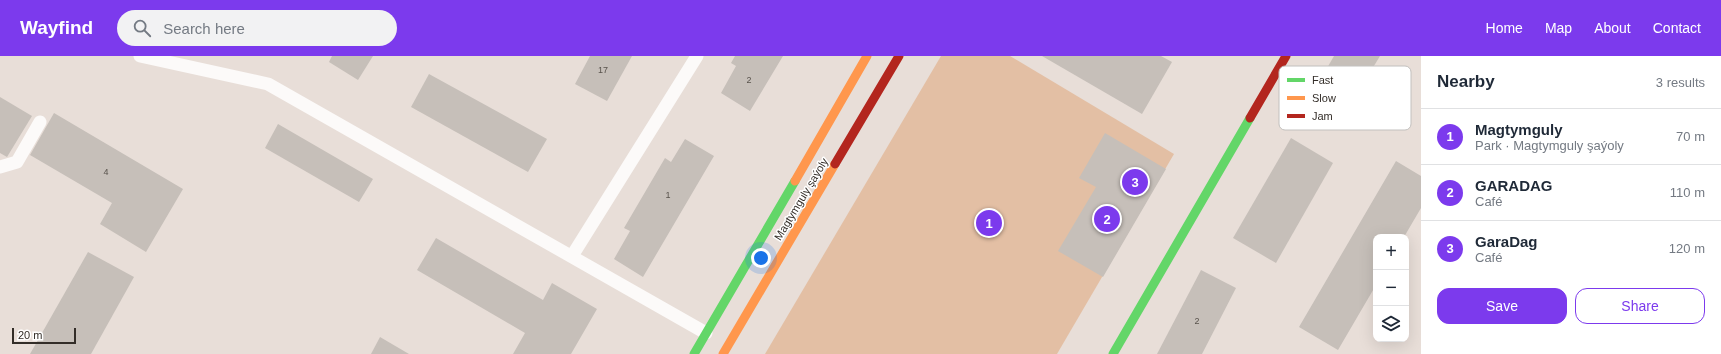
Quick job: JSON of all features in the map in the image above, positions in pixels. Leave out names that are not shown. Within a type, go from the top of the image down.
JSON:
[{"type":"street","name":"Magtymguly şaýoly","points":[[694,354],[867,56]]},
{"type":"street","name":"Magtymguly şaýoly","points":[[724,354],[899,56]]},
{"type":"street","points":[[1280,66],[1286,56]]},
{"type":"street","points":[[1113,354],[1279,68]]},
{"type":"lane","points":[[140,56],[268,84],[706,333]]},
{"type":"lane","points":[[572,256],[697,56]]},
{"type":"lane","points":[[0,167],[17,162],[40,122]]},
{"type":"shaded area","points":[[941,56],[1010,56],[1174,154],[1057,354],[765,354]]},
{"type":"building","points":[[332,56],[373,56],[358,80],[329,62]]},
{"type":"building","points":[[590,56],[632,56],[607,101],[575,84]]},
{"type":"building","points":[[735,56],[783,56],[750,111],[721,93],[736,66],[731,63]]},
{"type":"building","points":[[1042,56],[1161,56],[1172,62],[1142,114]]},
{"type":"building","points":[[1334,56],[1380,56],[1374,66],[1328,66]]},
{"type":"building","points":[[429,74],[547,139],[528,172],[411,107]]},
{"type":"building","points":[[0,97],[32,116],[7,157],[0,153]]},
{"type":"building","points":[[54,113],[183,189],[146,252],[100,224],[112,203],[30,155]]},
{"type":"building","points":[[278,124],[373,179],[359,202],[265,148]]},
{"type":"building","points":[[1105,133],[1166,169],[1103,277],[1058,251],[1096,187],[1079,178]]},
{"type":"building","points":[[1291,138],[1333,163],[1276,263],[1233,238]]},
{"type":"building","points":[[685,139],[714,156],[643,277],[614,259],[630,231],[624,228],[665,158],[671,162]]},
{"type":"building","points":[[1396,161],[1421,176],[1421,208],[1406,234],[1373,234],[1373,290],[1338,350],[1299,327]]},
{"type":"building","points":[[436,238],[543,300],[552,283],[597,309],[571,354],[513,354],[525,333],[417,270]]},
{"type":"building","points":[[88,252],[134,277],[91,354],[30,354]]},
{"type":"building","points":[[1201,270],[1236,288],[1202,354],[1157,354]]},
{"type":"building","points":[[380,337],[409,354],[371,354]]},
{"type":"traffic: fast","points":[[1113,354],[1250,118]]},
{"type":"traffic: fast","points":[[694,354],[795,181]]},
{"type":"traffic: slow","points":[[795,181],[867,56]]},
{"type":"traffic: slow","points":[[723,354],[835,164]]},
{"type":"traffic: jam","points":[[835,164],[899,56]]},
{"type":"traffic: jam","points":[[1280,66],[1286,56]]},
{"type":"traffic: jam","points":[[1250,118],[1279,68]]},
{"type":"place","name":"GaraDag","points":[[1135,182]]},
{"type":"place","name":"GARADAG","points":[[1107,219]]},
{"type":"place","name":"Magtymguly","points":[[989,223]]}]
